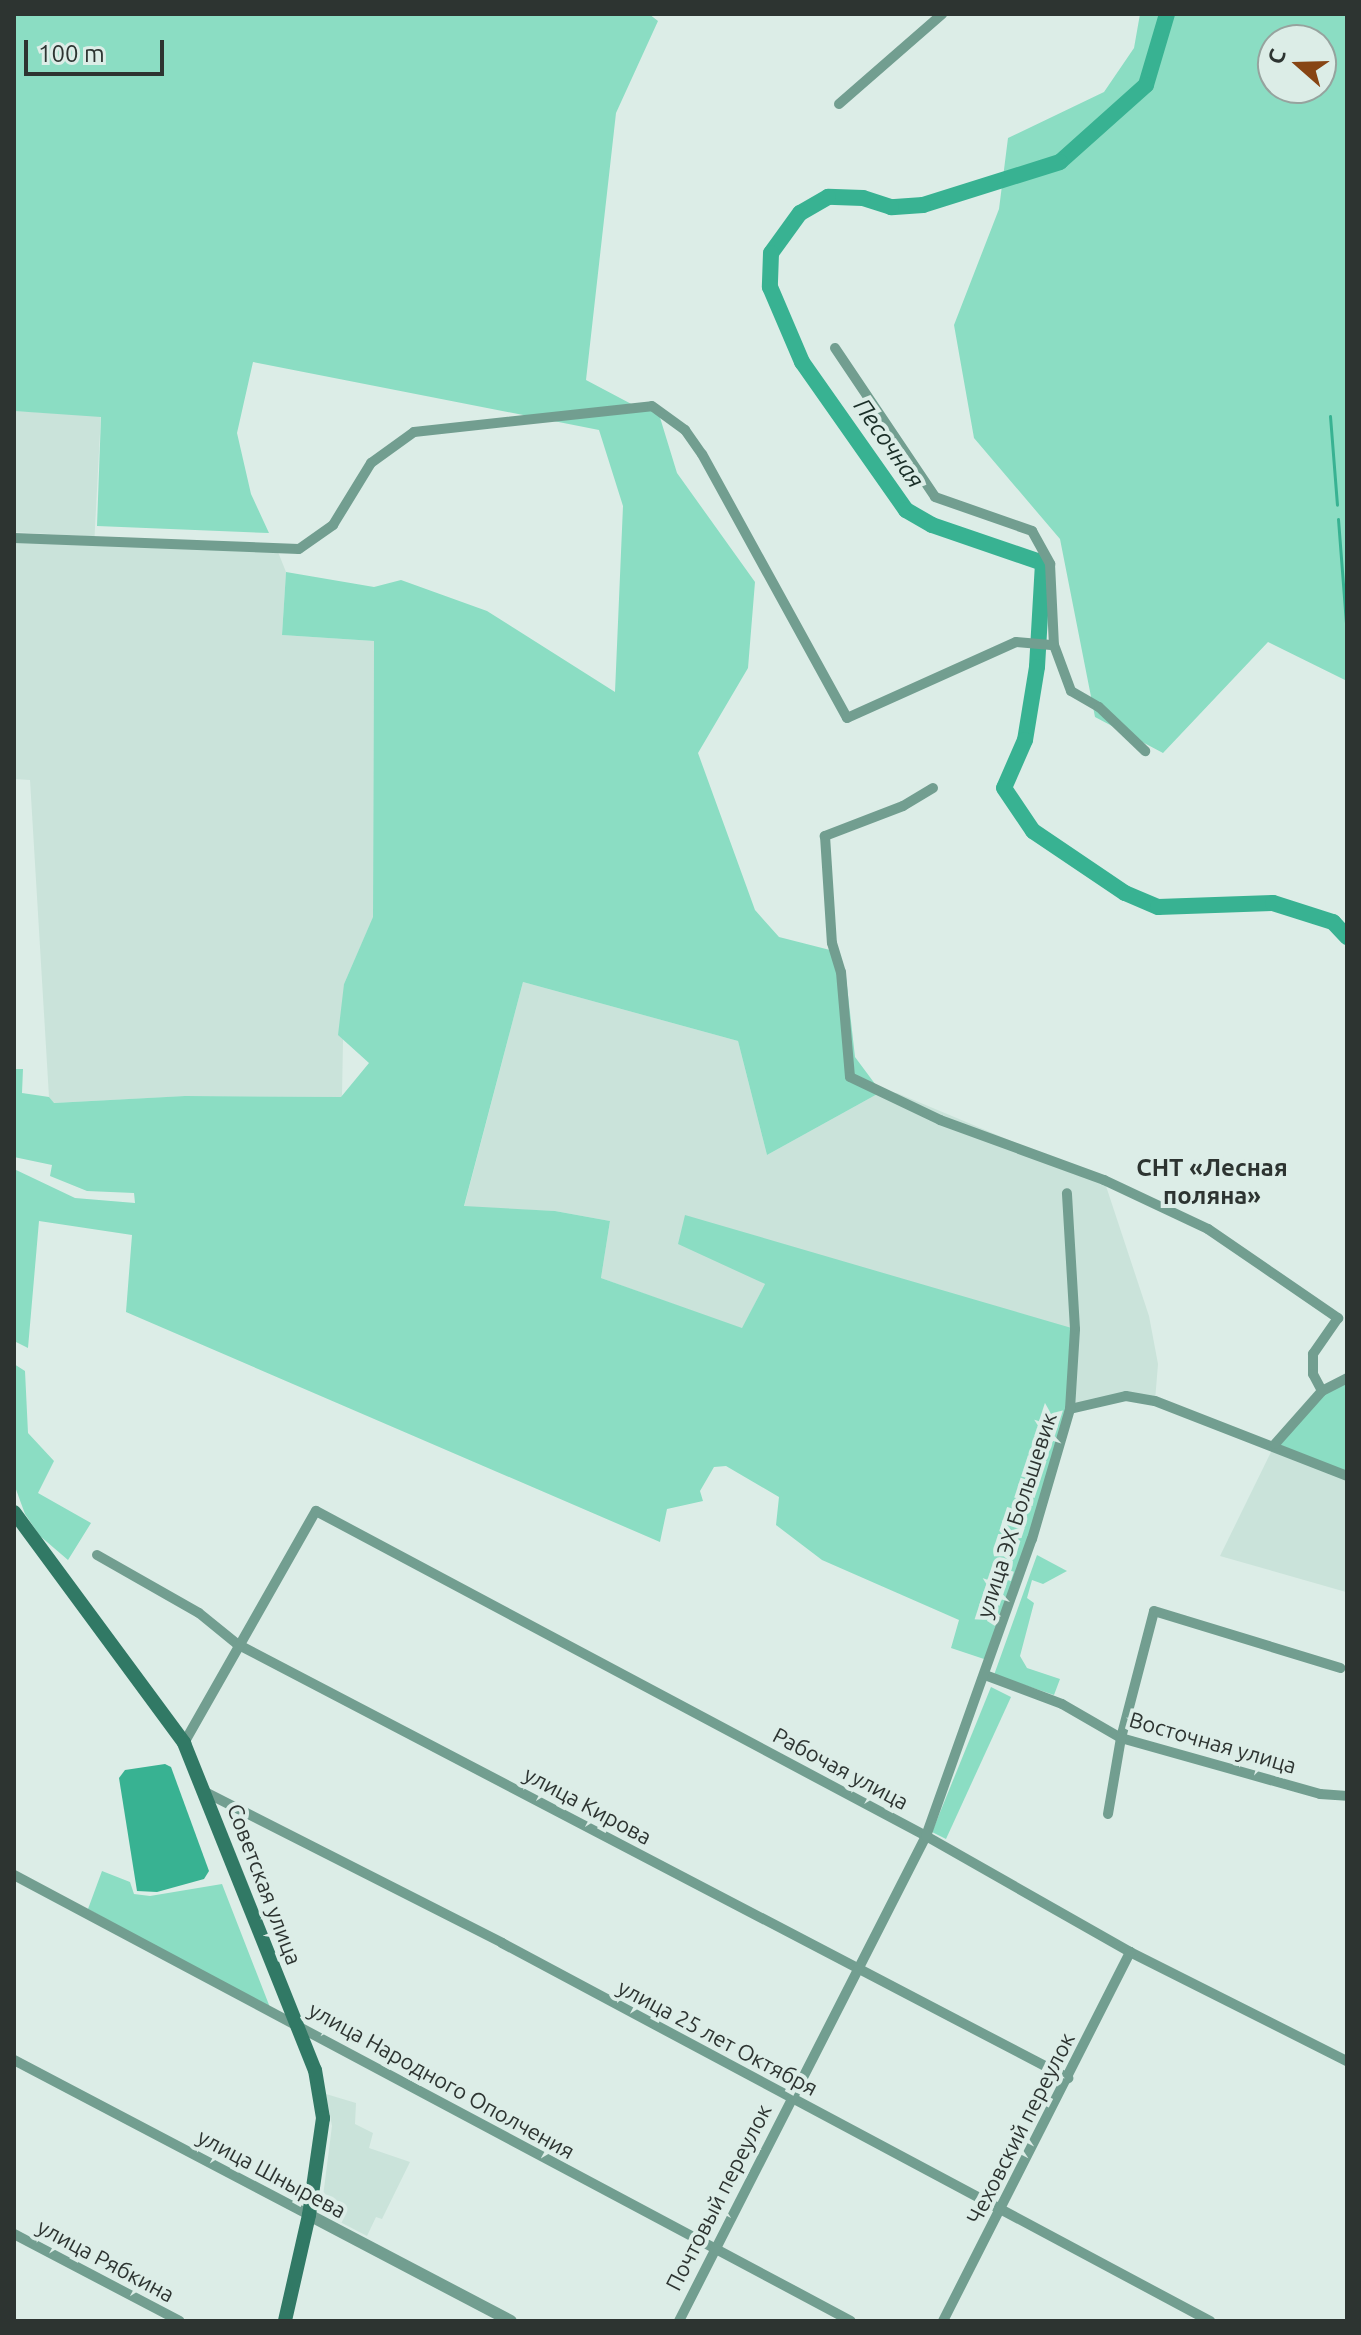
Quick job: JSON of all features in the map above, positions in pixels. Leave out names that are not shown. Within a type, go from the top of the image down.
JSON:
[{"type":"main road","name":"Советская улица","points":[[14,1512],[184,1743],[315,2070],[323,2118],[309,2215],[285,2321]]},
{"type":"street","points":[[839,104],[942,14]]},
{"type":"street","points":[[835,348],[935,497],[1032,531],[1050,564],[1054,645],[1071,691],[1099,707],[1145,751]]},
{"type":"street","points":[[14,538],[299,549],[333,525],[371,463],[414,432],[652,406],[685,430],[702,454],[847,718],[1016,642],[1054,645]]},
{"type":"street","points":[[933,788],[903,806],[825,836],[832,943],[841,972],[850,1077],[940,1120],[1118,1186],[1208,1229],[1338,1318],[1313,1354],[1313,1374],[1322,1391]]},
{"type":"street","name":"улица ЭХ Большевик","points":[[926,1836],[985,1675],[1070,1409],[1075,1329],[1067,1193]]},
{"type":"street","points":[[1275,1444],[1322,1391],[1347,1378]]},
{"type":"street","points":[[1070,1409],[1126,1396],[1155,1401],[1347,1476]]},
{"type":"street","name":"Рабочая улица","points":[[237,1644],[316,1511],[926,1836],[1130,1952],[1347,2061]]},
{"type":"street","name":"улица Кирова","points":[[97,1555],[199,1613],[237,1644],[1068,2078]]},
{"type":"street","points":[[1108,1814],[1121,1738],[1154,1611],[1340,1668]]},
{"type":"street","points":[[184,1743],[237,1644]]},
{"type":"street","name":"Восточная улица","points":[[985,1675],[1062,1704],[1121,1738],[1320,1794],[1347,1796]]},
{"type":"street","name":"улица 25 лет Октября","points":[[205,1792],[1210,2321]]},
{"type":"street","name":"Почтовый переулок","points":[[679,2321],[855,1968],[926,1836]]},
{"type":"street","name":"улица Народного Ополчения","points":[[14,1875],[206,1981],[294,2021],[851,2321]]},
{"type":"street","name":"Чеховский переулок","points":[[943,2321],[1003,2210],[1130,1952]]},
{"type":"street","name":"улица Шнырева","points":[[14,2060],[511,2321]]},
{"type":"street","name":"улица Рябкина","points":[[14,2234],[180,2321]]},
{"type":"shaded area","points":[[16,14],[649,14],[658,21],[616,113],[586,380],[637,407],[658,411],[677,473],[755,582],[748,668],[698,753],[755,910],[779,937],[830,950],[846,977],[855,1057],[881,1092],[767,1155],[738,1041],[523,982],[464,1206],[555,1211],[610,1221],[601,1278],[742,1328],[765,1284],[678,1244],[685,1215],[1075,1329],[1070,1409],[990,1661],[951,1648],[959,1620],[822,1560],[776,1525],[779,1497],[726,1466],[714,1467],[700,1491],[703,1501],[667,1509],[660,1542],[126,1312],[132,1235],[39,1221],[28,1348],[14,1341],[14,1169],[75,1198],[135,1203],[134,1193],[87,1191],[50,1176],[52,1165],[14,1157],[14,1069],[23,1069],[22,1093],[49,1097],[54,1103],[185,1096],[341,1097],[369,1063],[338,1035],[344,984],[373,917],[374,641],[282,635],[286,572],[374,587],[401,580],[487,611],[615,692],[623,506],[599,430],[253,362],[237,433],[251,494],[269,533],[97,526],[101,417],[14,411]]},
{"type":"shaded area","points":[[1140,14],[1347,14],[1347,681],[1268,642],[1163,753],[1095,717],[1060,539],[974,438],[954,325],[999,209],[1008,138],[1104,92],[1134,48]]},
{"type":"shaded area","points":[[14,411],[101,416],[95,536],[14,532]]},
{"type":"shaded area","points":[[14,543],[276,547],[286,572],[282,635],[374,641],[373,918],[344,984],[342,1097],[186,1096],[53,1103],[49,1097],[30,780],[14,779]]},
{"type":"shaded area","points":[[523,982],[738,1041],[767,1155],[881,1092],[897,1093],[1104,1180],[1149,1316],[1158,1364],[1155,1401],[1126,1396],[1070,1409],[742,1270],[765,1284],[742,1329],[601,1278],[610,1221],[555,1211],[464,1207]]},
{"type":"shaded area","points":[[14,1364],[25,1371],[28,1433],[54,1461],[38,1493],[91,1523],[68,1560],[40,1536],[25,1514],[14,1484]]},
{"type":"shaded area","points":[[1347,1378],[1347,1476],[1272,1447],[1322,1391]]},
{"type":"shaded area","points":[[1272,1450],[1347,1480],[1346,1592],[1220,1556]]},
{"type":"shaded area","points":[[1037,1555],[1067,1571],[1043,1584],[1032,1580],[1027,1598],[1034,1603],[1020,1656],[1027,1668],[1060,1679],[1054,1695],[994,1675]]},
{"type":"shaded area","points":[[991,1687],[1011,1697],[946,1839],[932,1832]]},
{"type":"shaded area","points":[[165,1764],[171,1767],[209,1871],[204,1879],[157,1892],[137,1891],[119,1778],[125,1770]]},
{"type":"shaded area","points":[[102,1871],[130,1882],[134,1894],[150,1896],[222,1884],[271,2010],[88,1909]]},
{"type":"shaded area","points":[[326,2094],[356,2103],[355,2124],[373,2133],[369,2148],[410,2162],[382,2219],[376,2217],[367,2236],[321,2212],[332,2126]]},
{"type":"waterway","name":"Песочная","points":[[1167,14],[1146,85],[1060,162],[923,205],[891,207],[863,198],[828,197],[800,213],[771,253],[770,287],[802,362],[906,510],[932,525],[1043,563],[1037,667],[1025,740],[1004,788],[1033,831],[1125,893],[1158,907],[1273,903],[1333,922],[1347,937]]},
{"type":"waterway","points":[[1330,416],[1337,505]]},
{"type":"waterway","points":[[1338,519],[1347,635]]},
{"type":"district","name":"СНТ «Лесная поляна»","points":[[1212,1182]]}]
